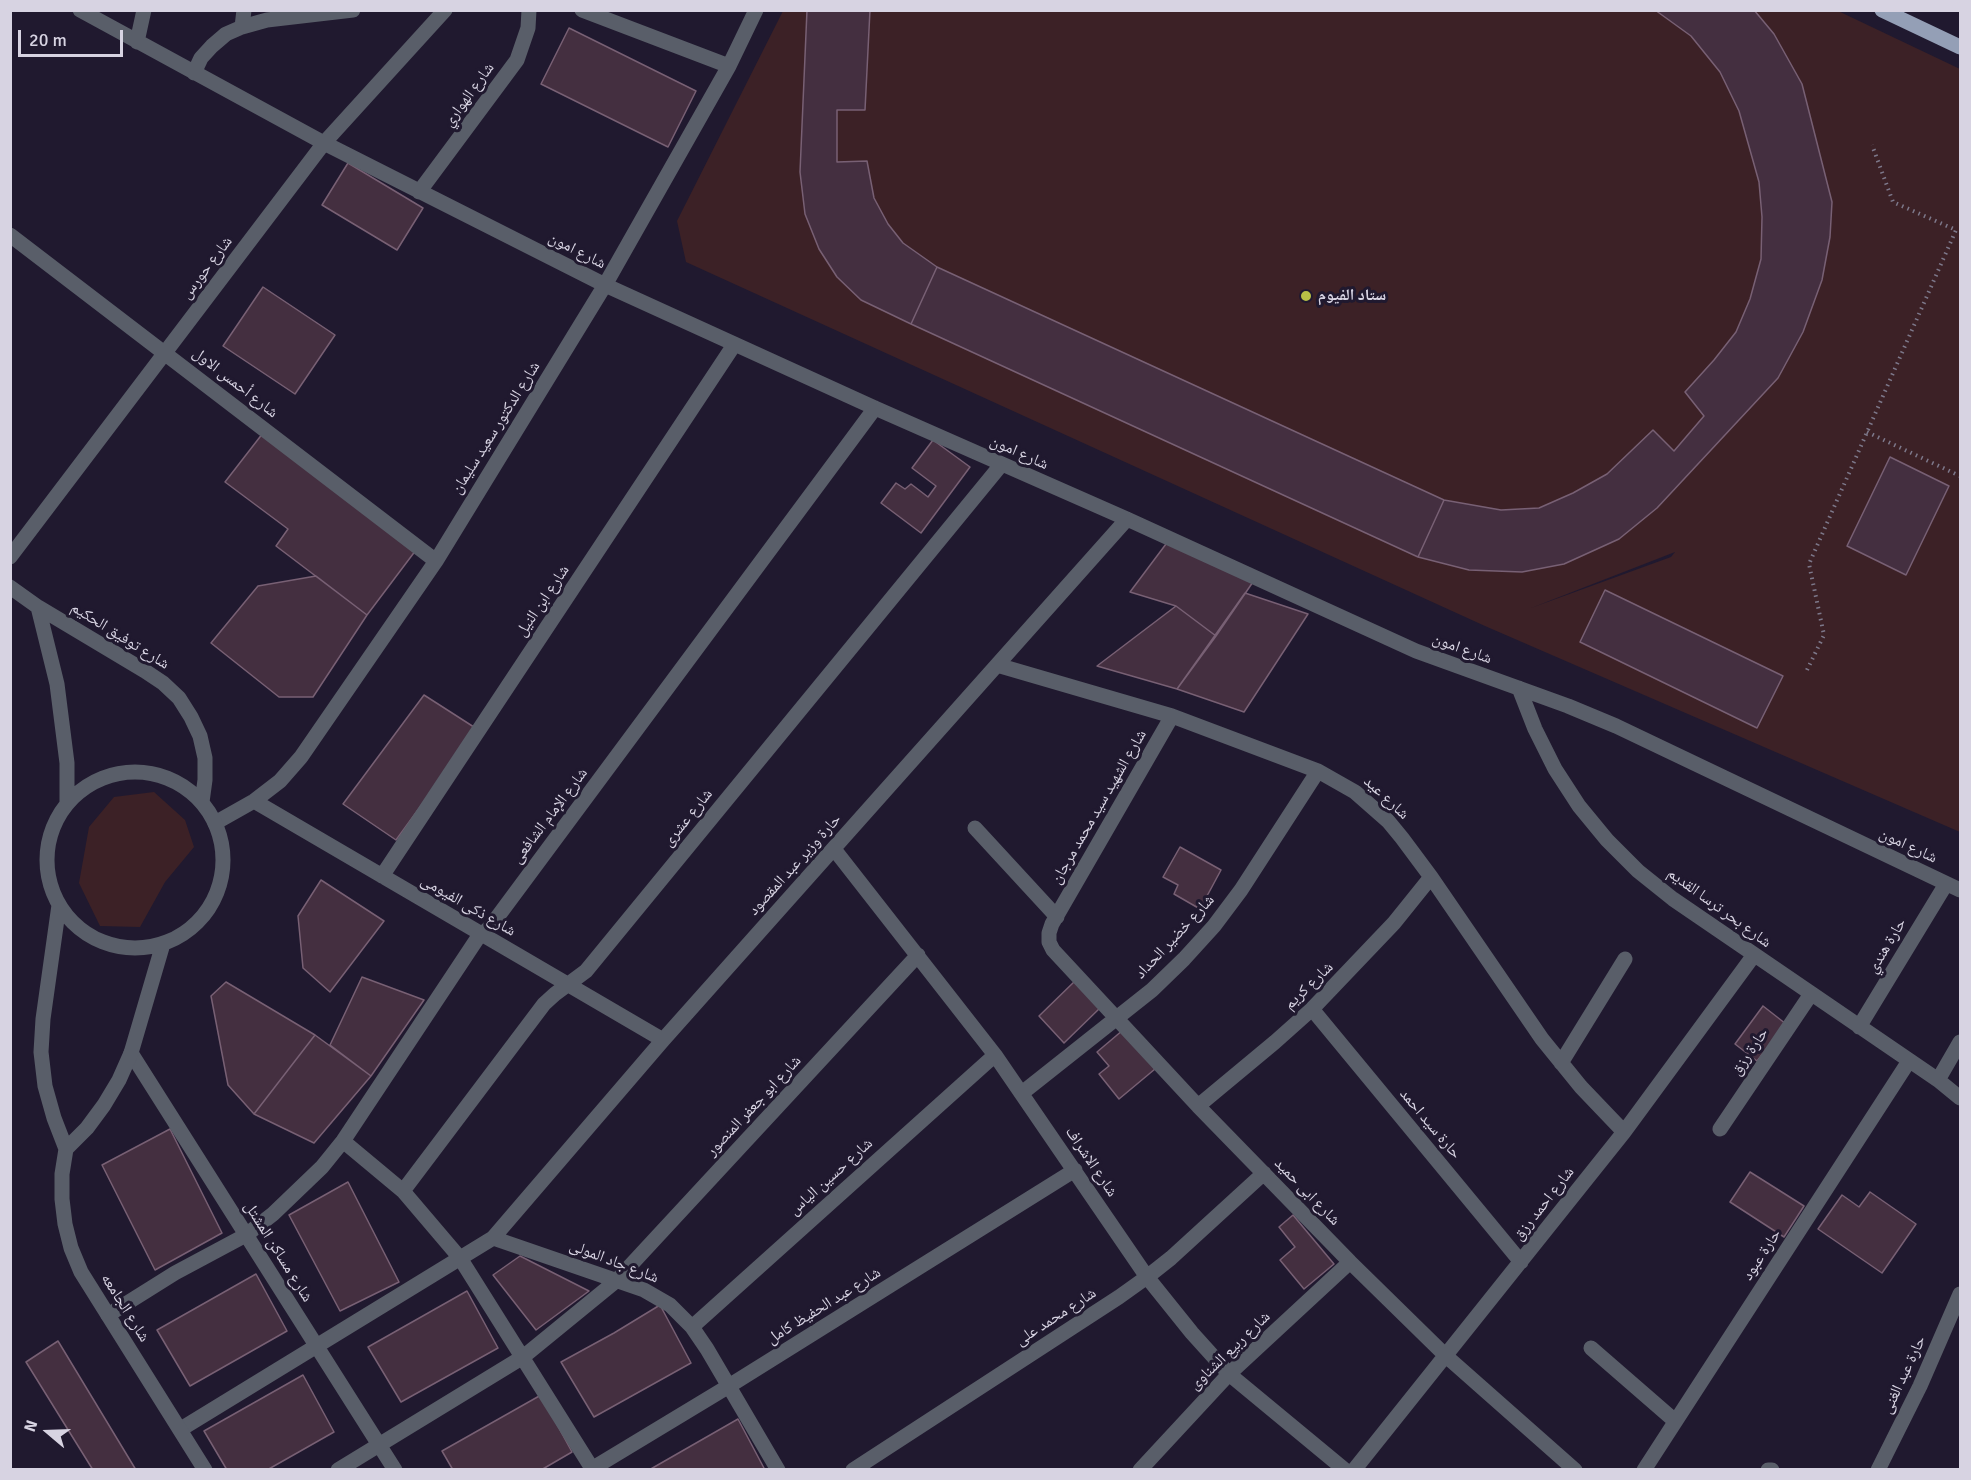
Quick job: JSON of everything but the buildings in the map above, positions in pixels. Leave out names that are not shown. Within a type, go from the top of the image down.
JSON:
[{"type":"main road","points":[[1882,10],[1960,47]]},
{"type":"street","name":"شارع امون","points":[[80,10],[324,144],[605,285],[1416,651],[1616,726],[1960,890]]},
{"type":"street","points":[[137,42],[144,10]]},
{"type":"street","points":[[242,27],[244,10]]},
{"type":"street","points":[[194,73],[201,58],[212,46],[225,34],[242,27],[267,20],[352,10]]},
{"type":"street","name":"شارع حورس","points":[[10,557],[324,144],[445,10]]},
{"type":"street","name":"شارع الهواري","points":[[419,192],[517,60],[528,28],[529,10]]},
{"type":"street","points":[[582,10],[729,66]]},
{"type":"street","name":"شارع الدكتور سعيد سليمان","points":[[215,823],[254,801],[280,781],[302,757],[436,561],[605,285],[729,66],[756,10]]},
{"type":"street","name":"شارع أحمس الاول","points":[[10,235],[436,561]]},
{"type":"street","name":"شارع ابن النيل","points":[[382,876],[734,345]]},
{"type":"street","name":"شارع الإمام الشافعى","points":[[108,1315],[174,1273],[246,1235],[298,1191],[322,1167],[343,1141],[473,945],[490,927],[875,408]]},
{"type":"street","name":"شارع عشرى","points":[[403,1191],[544,1004],[586,971],[1001,465]]},
{"type":"street","name":"حارة وزير عبد المقصود","points":[[181,1429],[493,1238],[663,1040],[1127,519]]},
{"type":"street","name":"شارع توفيق الحكيم","points":[[10,587],[38,607],[145,671],[179,698],[200,736],[205,758],[202,802]]},
{"type":"street","points":[[38,607],[57,684],[67,763],[67,803]]},
{"type":"street","name":"شارع عيد","points":[[997,666],[1172,716],[1318,771],[1355,792],[1372,806],[1402,838],[1561,1063],[1624,1132]]},
{"type":"street","name":"شارع بحر ترسا القديم","points":[[1519,688],[1535,729],[1555,769],[1579,806],[1607,840],[1638,871],[1673,899],[1938,1080],[1960,1098]]},
{"type":"street","name":"شارع الشهيد سيد محمد مرجان","points":[[1057,916],[1172,716]]},
{"type":"street","name":"شارع خضير الحداد","points":[[1022,1093],[1152,990],[1184,959],[1214,926],[1241,890],[1318,771]]},
{"type":"street","points":[[124,772],[145,772],[166,777],[186,788],[202,802],[215,823],[222,846],[223,871],[216,895],[203,916],[185,933],[163,944],[143,949],[123,948],[104,944],[86,934],[70,921],[50,886],[46,864],[48,842],[55,821],[67,803],[84,788],[103,777],[124,772]]},
{"type":"street","name":"شارع ذكى الفيومى","points":[[254,801],[663,1040]]},
{"type":"street","points":[[975,828],[1057,916]]},
{"type":"street","name":"شارع الاشراف","points":[[834,849],[995,1055],[1148,1277],[1192,1333],[1229,1374],[1345,1470]]},
{"type":"street","name":"شارع كريم","points":[[1198,1106],[1312,1009],[1386,932],[1431,877]]},
{"type":"street","name":"حارة هندي","points":[[1859,1027],[1946,884]]},
{"type":"street","name":"شارع الجامعه","points":[[59,905],[43,1018],[41,1052],[45,1086],[66,1149],[62,1174],[62,1199],[71,1248],[81,1272],[205,1470]]},
{"type":"street","name":"شارع ابى حميد","points":[[1057,916],[1049,933],[1049,942],[1053,950],[1198,1106],[1350,1262],[1446,1356],[1575,1470]]},
{"type":"street","points":[[66,1149],[87,1128],[104,1106],[119,1080],[131,1053],[163,944]]},
{"type":"street","name":"شارع احمد رزق","points":[[1354,1470],[1624,1132],[1754,955]]},
{"type":"street","name":"شارع ابو جعفر المنصور","points":[[338,1470],[522,1357],[616,1281],[918,956]]},
{"type":"street","points":[[1561,1063],[1625,959]]},
{"type":"street","name":"حارة رزق","points":[[1720,1129],[1811,994]]},
{"type":"street","name":"حارة سيد احمد","points":[[1312,1009],[1521,1262]]},
{"type":"street","points":[[1938,1080],[1960,1042]]},
{"type":"street","name":"شارع مساكن المشتل","points":[[131,1053],[395,1470]]},
{"type":"street","name":"شارع حسين الياس","points":[[692,1327],[995,1055]]},
{"type":"street","name":"حارة عبود","points":[[1644,1470],[1910,1061]]},
{"type":"street","points":[[343,1141],[403,1191],[460,1258],[592,1469]]},
{"type":"street","name":"شارع عبد الحفيظ كامل","points":[[592,1469],[1075,1170]]},
{"type":"street","name":"شارع محمد على","points":[[853,1470],[1119,1298],[1172,1258],[1264,1173]]},
{"type":"street","name":"شارع جاد المولى","points":[[493,1238],[644,1290],[670,1305],[692,1327],[707,1349],[778,1470]]},
{"type":"street","name":"شارع ربيع الشناوى","points":[[1140,1470],[1229,1374],[1350,1262]]},
{"type":"street","name":"حارة عبد الغنى","points":[[1878,1470],[1920,1386],[1960,1294]]},
{"type":"street","points":[[1591,1348],[1675,1421]]},
{"type":"path","points":[[1807,670],[1824,634],[1809,564],[1958,231],[1893,202],[1872,146]]},
{"type":"path","points":[[1867,432],[1960,476]]},
{"type":"shaded area","name":"ستاد الفيوم","points":[[1836,10],[1960,69],[1960,832],[1485,626],[686,262],[677,221],[783,11]],"holes":[[[1675,552],[1671,557],[1531,608]]]},
{"type":"shaded area","points":[[154,792],[185,820],[194,847],[165,882],[140,927],[100,926],[79,883],[89,827],[114,797]]},
{"type":"place","name":"ستاد الفيوم","points":[[1306,296]]}]
